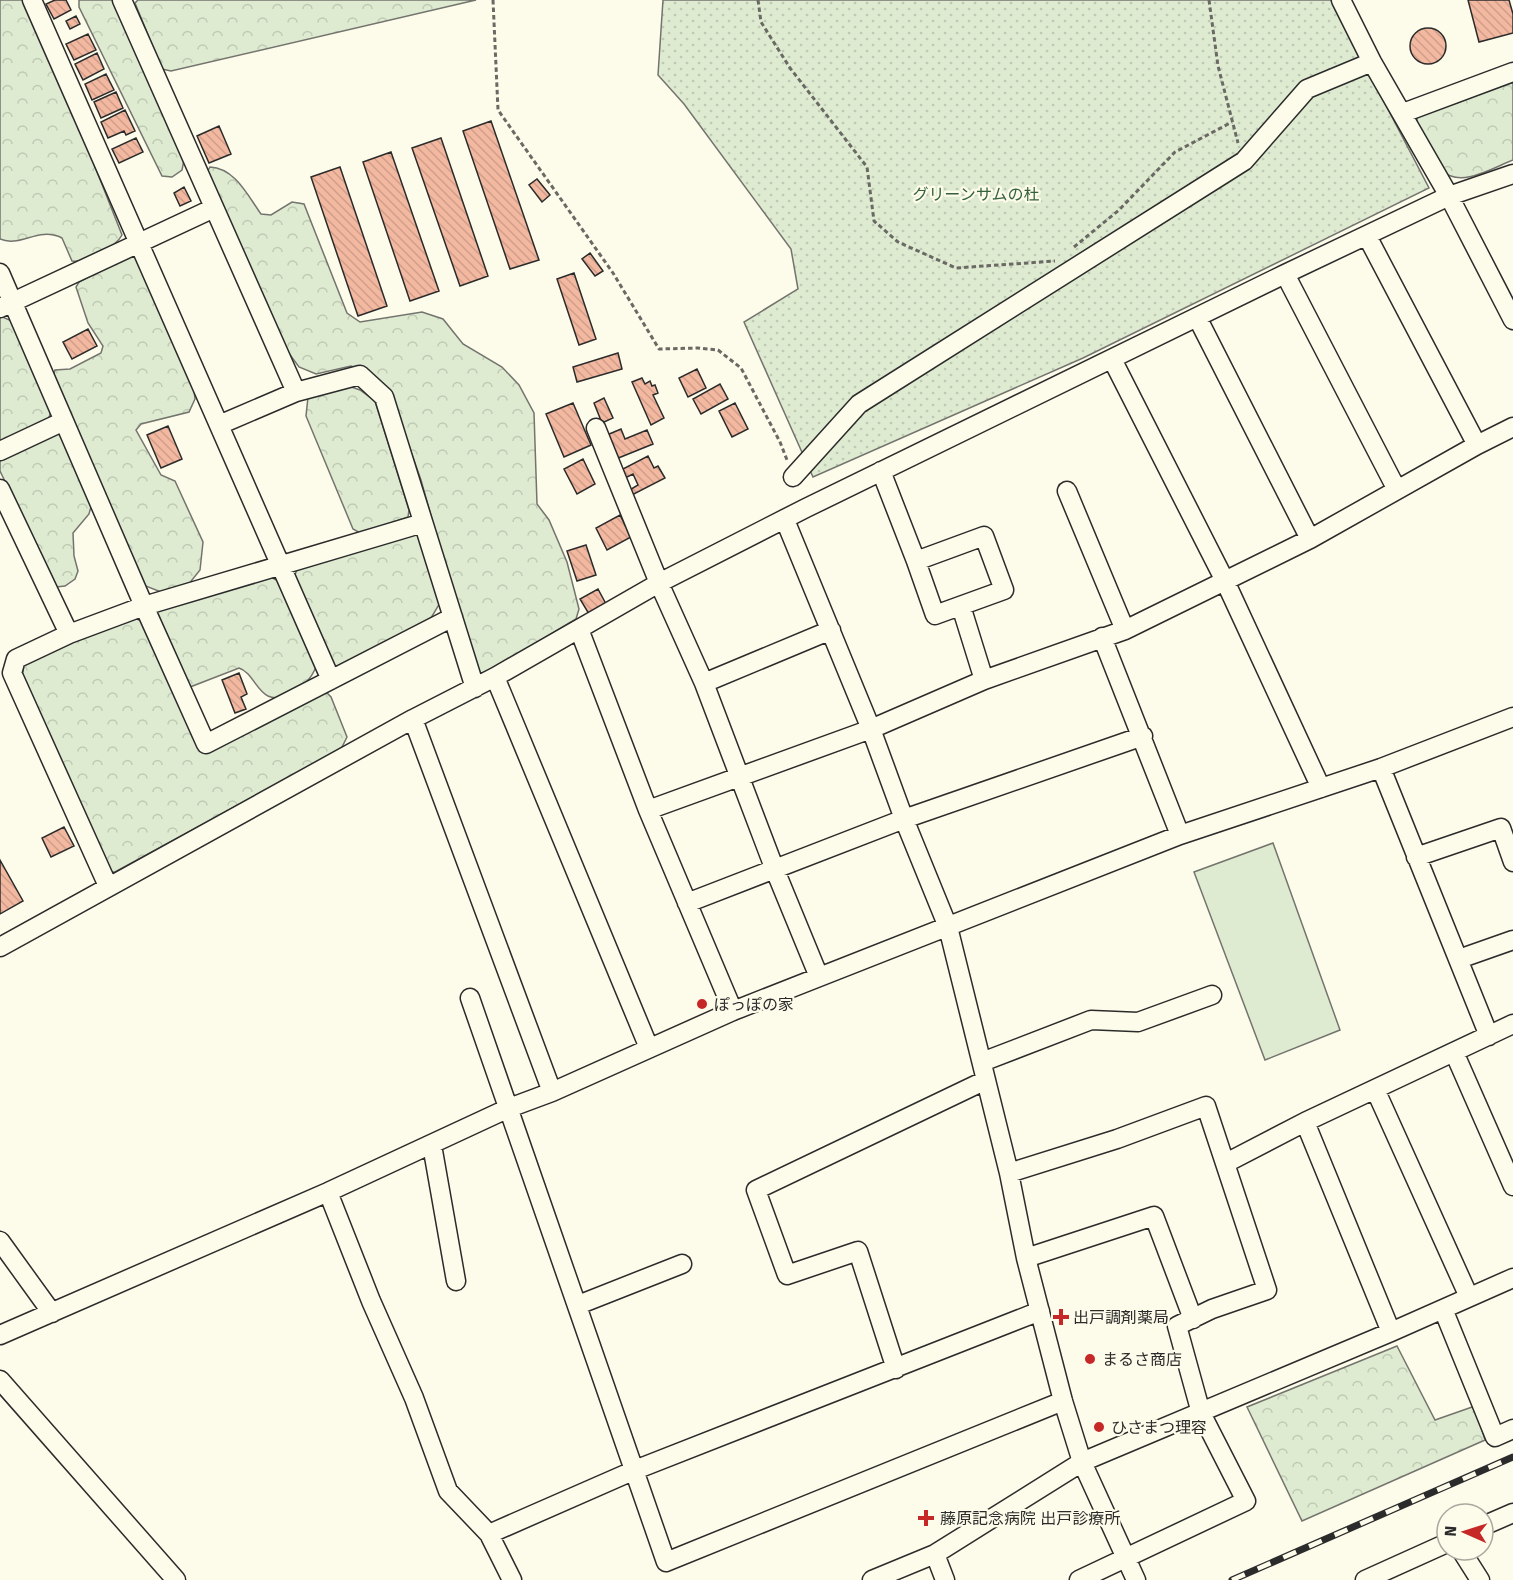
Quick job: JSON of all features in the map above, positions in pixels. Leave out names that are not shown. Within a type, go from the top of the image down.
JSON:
[{"type":"street","points":[[32,0],[331,680]]},
{"type":"street","points":[[122,0],[296,392]]},
{"type":"street","points":[[1341,0],[1372,62],[1449,196],[1513,320]]},
{"type":"street","points":[[793,477],[860,404],[1244,161],[1307,89],[1372,62]]},
{"type":"street","points":[[1403,113],[1513,72]]},
{"type":"street","points":[[0,947],[413,719],[495,677],[659,583],[881,471],[1285,274],[1449,196],[1513,174]]},
{"type":"street","points":[[6,305],[214,208]]},
{"type":"street","points":[[1367,236],[1477,445]]},
{"type":"street","points":[[0,273],[6,305],[64,421],[206,744],[453,617]]},
{"type":"street","points":[[1285,274],[1397,490]]},
{"type":"street","points":[[1197,317],[1310,539]]},
{"type":"street","points":[[1112,359],[1225,581],[1321,788]]},
{"type":"street","points":[[219,425],[296,392],[360,375],[384,397],[475,688]]},
{"type":"street","points":[[0,451],[64,421]]},
{"type":"street","points":[[648,810],[871,729],[984,680],[1125,630],[1310,539],[1513,427]]},
{"type":"street","points":[[596,428],[659,583],[704,683],[775,870],[819,977]]},
{"type":"street","points":[[881,471],[935,615],[1004,590],[984,536],[916,561]]},
{"type":"street","points":[[0,489],[69,634]]},
{"type":"street","points":[[1067,491],[1125,630]]},
{"type":"street","points":[[785,520],[871,729],[904,819],[948,927],[1009,1173],[1026,1258],[1063,1401],[1082,1462],[1136,1580]]},
{"type":"street","points":[[108,886],[12,673],[16,658],[69,634],[144,606],[423,523]]},
{"type":"street","points":[[961,606],[984,680]]},
{"type":"street","points":[[579,629],[648,810],[733,1011]]},
{"type":"street","points":[[704,683],[831,630]]},
{"type":"street","points":[[1102,637],[1143,736],[1180,836]]},
{"type":"street","points":[[495,677],[649,1048]]},
{"type":"street","points":[[0,1335],[328,1192],[509,1108],[552,1092],[733,1011],[1180,836],[1380,768],[1513,717]]},
{"type":"street","points":[[413,719],[552,1092]]},
{"type":"street","points":[[687,903],[904,819],[1143,736]]},
{"type":"street","points":[[1380,768],[1489,1036]]},
{"type":"street","points":[[1416,857],[1501,828],[1513,862]]},
{"type":"street","points":[[1459,959],[1513,940]]},
{"type":"street","points":[[896,1369],[858,1251],[787,1275],[756,1190],[984,1071],[1091,1020],[1138,1022],[1212,995]]},
{"type":"street","points":[[470,998],[666,1562],[1063,1401]]},
{"type":"street","points":[[1226,1163],[1305,1122],[1513,1024]]},
{"type":"street","points":[[1454,1052],[1507,1157],[1513,1186]]},
{"type":"street","points":[[1375,1089],[1469,1297]]},
{"type":"street","points":[[1009,1173],[1117,1139],[1206,1106],[1267,1290],[1212,1309],[1177,1326],[1201,1413],[1246,1501],[1079,1580]]},
{"type":"street","points":[[1305,1122],[1391,1332]]},
{"type":"street","points":[[432,1145],[456,1281]]},
{"type":"street","points":[[328,1192],[371,1301],[414,1398],[448,1491],[489,1534],[512,1580]]},
{"type":"street","points":[[1026,1258],[1154,1216],[1192,1319]]},
{"type":"street","points":[[0,1241],[52,1313]]},
{"type":"street","points":[[578,1305],[682,1264]]},
{"type":"street","points":[[872,1580],[935,1554],[1082,1462],[1513,1278]]},
{"type":"street","points":[[1443,1309],[1495,1437],[1513,1429]]},
{"type":"street","points":[[489,1534],[635,1470],[1040,1311]]},
{"type":"street","points":[[0,1380],[177,1580]]},
{"type":"street","points":[[1495,1521],[1513,1513]]},
{"type":"street","points":[[1365,1580],[1435,1548]]},
{"type":"street","points":[[935,1554],[945,1580]]},
{"type":"street","points":[[1469,1562],[1480,1580]]},
{"type":"path","points":[[493,0],[498,110],[614,273],[659,349],[718,350],[741,368],[780,442],[793,477]]},
{"type":"path","points":[[758,0],[760,22],[790,68],[867,167],[874,222],[898,242],[956,268],[1058,261]]},
{"type":"path","points":[[1209,0],[1218,66],[1244,161]]},
{"type":"path","points":[[1066,254],[1119,210],[1175,152],[1232,122]]},
{"type":"green space","points":[[0,0],[23,0],[71,106],[122,235],[107,249],[92,257],[72,261],[62,238],[53,235],[37,235],[15,241],[0,239]]},
{"type":"green space","points":[[79,0],[112,0],[184,160],[182,170],[172,177],[162,176],[79,7]]},
{"type":"green space","points":[[138,0],[476,0],[171,71],[162,69],[135,3]]},
{"type":"green space","name":"グリーンサムの杜","points":[[663,0],[1331,0],[1429,188],[1083,358],[813,477],[744,322],[798,289],[791,249],[684,104],[658,75]]},
{"type":"green space","points":[[1513,82],[1513,160],[1468,177],[1450,176],[1442,171],[1417,125],[1417,116]]},
{"type":"green space","points":[[210,167],[227,172],[234,178],[246,191],[261,214],[271,215],[292,202],[304,204],[347,313],[360,322],[422,312],[443,319],[463,344],[502,367],[519,385],[534,413],[537,504],[549,520],[567,562],[579,609],[576,619],[482,675],[475,674],[421,480],[399,418],[367,372],[351,366],[316,374],[299,367],[285,348],[206,174]]},
{"type":"green space","points":[[129,256],[136,256],[194,390],[195,399],[189,412],[141,424],[136,430],[161,475],[175,481],[203,542],[200,570],[184,590],[161,592],[143,585],[52,380],[55,370],[70,369],[101,353],[103,346],[88,323],[76,287],[79,282]]},
{"type":"green space","points":[[0,316],[14,322],[52,409],[48,420],[0,441]]},
{"type":"green space","points":[[343,384],[360,390],[375,401],[409,510],[408,517],[360,533],[353,529],[306,416],[308,397]]},
{"type":"green space","points":[[52,432],[63,436],[92,503],[89,514],[73,533],[74,556],[78,571],[75,579],[65,586],[56,587],[0,471],[0,458]]},
{"type":"green space","points":[[417,534],[425,541],[440,603],[431,618],[336,672],[294,578],[298,566]]},
{"type":"green space","points":[[267,575],[280,582],[317,665],[310,678],[292,692],[272,698],[260,690],[251,677],[239,668],[190,687],[186,683],[156,617],[157,607]]},
{"type":"green space","points":[[135,618],[147,624],[199,745],[323,689],[331,697],[347,737],[341,749],[115,872],[107,872],[22,679],[24,664],[37,656]]},
{"type":"green space","points":[[1273,843],[1340,1030],[1265,1060],[1194,872]]},
{"type":"green space","points":[[1397,1346],[1435,1420],[1475,1406],[1485,1440],[1302,1521],[1247,1407]]},
{"type":"building","points":[[55,0],[66,0],[71,10],[54,19],[46,4]]},
{"type":"building","points":[[1468,0],[1509,0],[1513,14],[1513,33],[1479,42]]},
{"type":"building","points":[[76,16],[80,24],[70,29],[66,21]]},
{"type":"building","points":[[1428,28],[1440,34],[1446,46],[1440,58],[1428,64],[1416,58],[1410,46],[1416,34]]},
{"type":"building","points":[[88,34],[96,50],[74,60],[66,44]]},
{"type":"building","points":[[97,53],[104,69],[83,80],[75,64]]},
{"type":"building","points":[[106,74],[114,90],[92,100],[85,84]]},
{"type":"building","points":[[116,92],[123,108],[101,118],[94,102]]},
{"type":"building","points":[[125,110],[135,131],[126,135],[124,131],[108,138],[101,122]]},
{"type":"building","points":[[491,121],[539,260],[510,269],[463,131]]},
{"type":"building","points":[[219,126],[231,154],[209,163],[197,136]]},
{"type":"building","points":[[136,138],[143,152],[119,163],[112,149]]},
{"type":"building","points":[[441,138],[488,276],[460,286],[412,148]]},
{"type":"building","points":[[391,152],[439,291],[410,301],[363,162]]},
{"type":"building","points":[[340,167],[387,306],[358,316],[311,177]]},
{"type":"building","points":[[537,179],[550,195],[542,202],[529,185]]},
{"type":"building","points":[[184,187],[191,201],[180,206],[174,193]]},
{"type":"building","points":[[590,253],[603,271],[595,276],[582,259]]},
{"type":"building","points":[[574,273],[596,339],[579,345],[557,279]]},
{"type":"building","points":[[88,329],[97,346],[72,359],[63,342]]},
{"type":"building","points":[[618,353],[622,369],[577,382],[573,367]]},
{"type":"building","points":[[697,369],[706,388],[688,397],[679,378]]},
{"type":"building","points":[[642,378],[645,384],[650,381],[652,386],[655,385],[658,393],[653,395],[664,418],[651,425],[632,382]]},
{"type":"building","points":[[720,384],[728,399],[701,414],[693,399]]},
{"type":"building","points":[[604,398],[613,418],[602,423],[594,403]]},
{"type":"building","points":[[573,403],[591,445],[564,457],[546,414]]},
{"type":"building","points":[[735,403],[748,429],[732,437],[719,411]]},
{"type":"building","points":[[168,426],[182,459],[161,468],[147,435]]},
{"type":"building","points":[[621,429],[625,439],[647,430],[653,444],[616,459],[607,435]]},
{"type":"building","points":[[648,456],[654,468],[658,466],[665,478],[630,496],[628,491],[638,485],[633,474],[623,479],[619,471]]},
{"type":"building","points":[[583,459],[595,484],[577,494],[564,469]]},
{"type":"building","points":[[620,515],[631,537],[607,550],[596,528]]},
{"type":"building","points":[[586,545],[596,575],[577,581],[567,551]]},
{"type":"building","points":[[598,589],[606,604],[589,614],[580,599]]},
{"type":"building","points":[[239,673],[247,694],[241,697],[246,709],[235,713],[222,680]]},
{"type":"building","points":[[64,827],[74,846],[51,857],[42,838]]},
{"type":"building","points":[[0,860],[23,901],[0,914]]},
{"type":"railway","points":[[1232,1580],[1513,1457]]},
{"type":"place","name":"ぽっぽの家","points":[[702,1004]]},
{"type":"place","name":"出戸調剤薬局","points":[[1061,1317]]},
{"type":"place","name":"まるさ商店","points":[[1090,1359]]},
{"type":"place","name":"ひさまつ理容","points":[[1099,1427]]},
{"type":"place","name":"藤原記念病院 出戸診療所","points":[[926,1518]]}]
